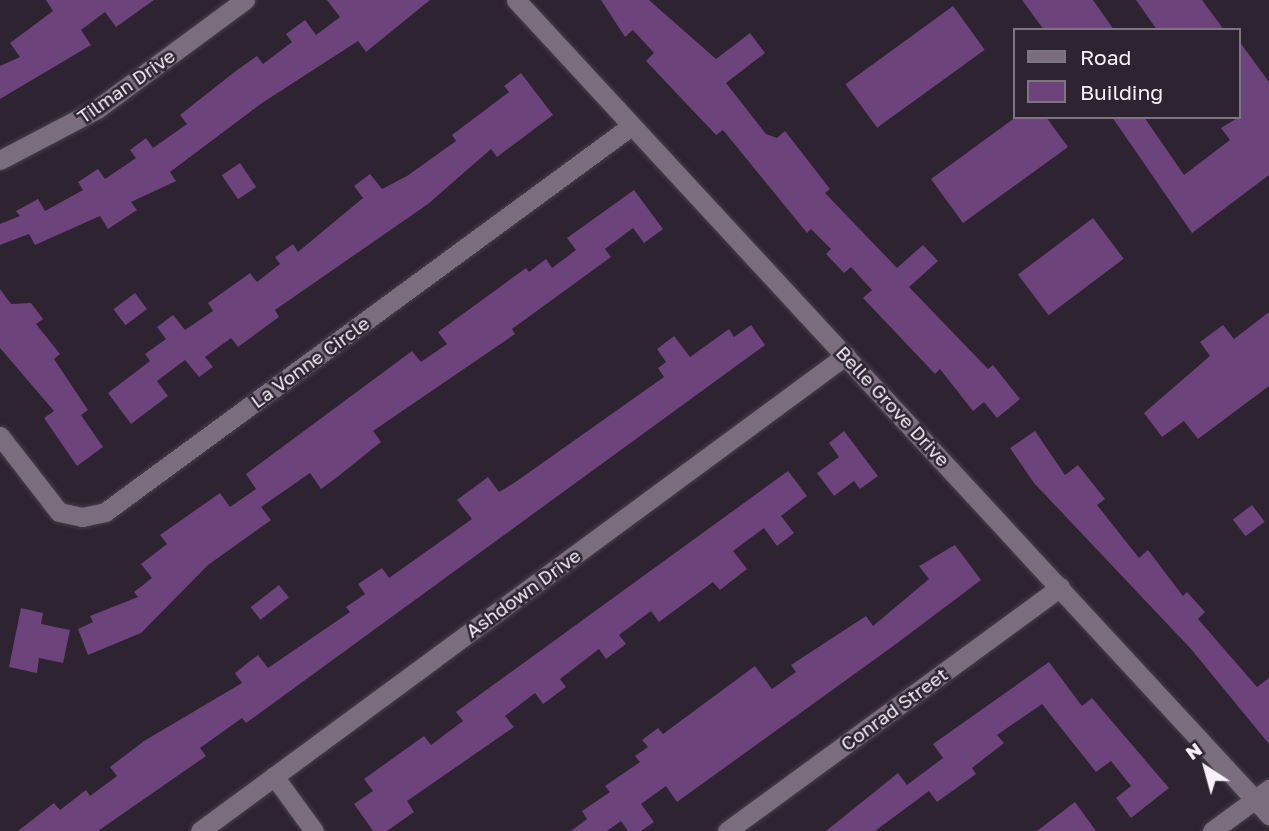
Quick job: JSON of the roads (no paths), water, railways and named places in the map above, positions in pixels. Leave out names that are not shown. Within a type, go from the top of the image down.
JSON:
[{"type":"street","name":"Tilman Drive","points":[[0,160],[97,109],[245,0]]},
{"type":"street","name":"Belle Grove Drive","points":[[516,0],[1060,587],[1262,794],[1269,815]]},
{"type":"street","name":"La Vonne Circle","points":[[0,436],[59,512],[82,517],[105,512],[631,126]]},
{"type":"street","name":"Ashdown Drive","points":[[200,831],[846,355]]},
{"type":"street","name":"Conrad Street","points":[[727,831],[1060,587]]},
{"type":"street","points":[[274,776],[314,831]]},
{"type":"street","points":[[1212,831],[1262,794]]}]
